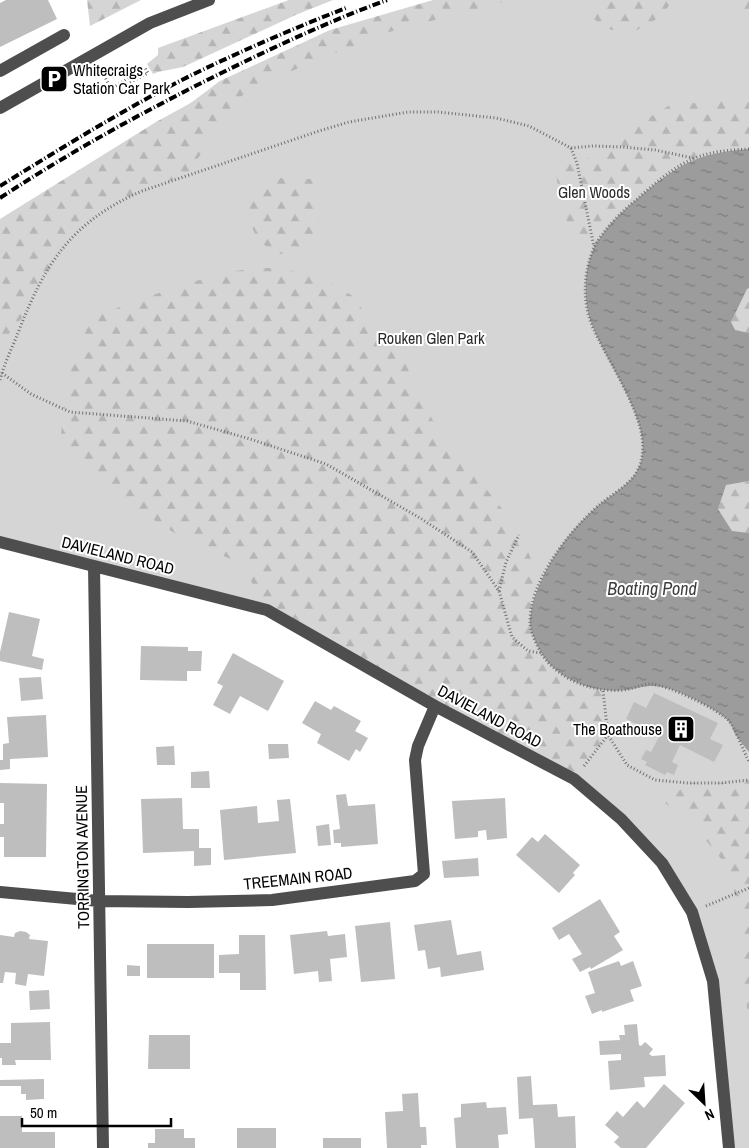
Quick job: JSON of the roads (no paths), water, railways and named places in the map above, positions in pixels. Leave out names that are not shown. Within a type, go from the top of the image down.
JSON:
[{"type":"street","points":[[0,108],[150,23],[209,0]]},
{"type":"street","points":[[0,71],[64,35]]},
{"type":"street","name":"DAVIELAND ROAD","points":[[0,542],[267,610],[435,706],[574,779],[621,819],[662,863],[692,912],[713,981],[729,1148]]},
{"type":"street","name":"TORRINGTON AVENUE","points":[[94,566],[103,1148]]},
{"type":"street","name":"TREEMAIN ROAD","points":[[0,892],[99,901],[188,902],[272,900],[415,881],[424,874],[415,760],[418,746],[435,706]]},
{"type":"water","name":"Boating Pond","points":[[749,149],[749,288],[731,322],[735,330],[749,333],[749,481],[726,485],[718,509],[732,531],[749,533],[749,752],[725,718],[701,703],[676,691],[653,686],[614,691],[602,690],[577,683],[566,677],[547,661],[540,651],[533,636],[530,623],[533,602],[539,585],[560,547],[578,524],[634,476],[642,458],[642,438],[637,419],[627,395],[597,337],[589,316],[586,296],[586,275],[595,246],[608,227],[625,209],[676,169],[715,154]]},
{"type":"railway","points":[[0,198],[91,142],[185,92],[300,36],[387,0]]},
{"type":"railway","points":[[0,186],[149,97],[254,46],[346,8]]},
{"type":"place","name":"Whitecraigs Station Car Park","points":[[54,79]]},
{"type":"place","name":"The Boathouse","points":[[681,729]]},
{"type":"park label","name":"Glen Woods","points":[[594,192]]},
{"type":"park label","name":"Rouken Glen Park","points":[[431,338]]}]
